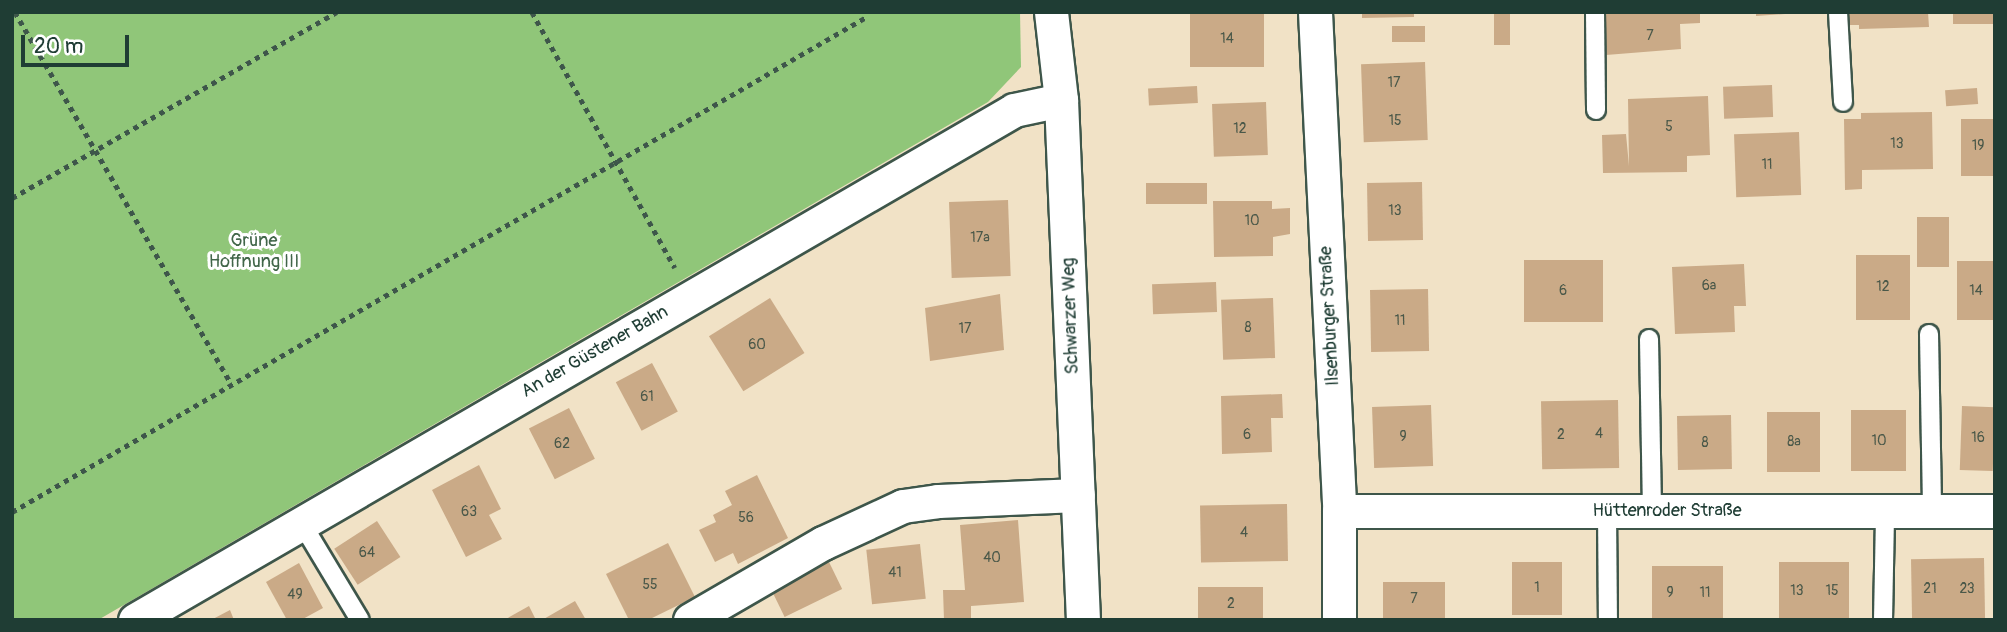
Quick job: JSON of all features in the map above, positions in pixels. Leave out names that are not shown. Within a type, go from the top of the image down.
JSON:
[{"type":"street","name":"Schwarzer Weg","points":[[1051,12],[1061,100],[1083,620]]},
{"type":"street","name":"Ilsenburger Straße","points":[[1315,12],[1339,511],[1339,620]]},
{"type":"street","name":"An der Güstener Bahn","points":[[135,620],[1014,110],[1061,100]]},
{"type":"street","points":[[690,620],[823,543],[903,506],[938,501],[1079,495]]},
{"type":"street","name":"Hüttenroder Straße","points":[[1339,511],[1995,511]]},
{"type":"lane","points":[[1595,12],[1596,110]]},
{"type":"lane","points":[[1838,12],[1843,102]]},
{"type":"lane","points":[[1929,334],[1932,511]]},
{"type":"lane","points":[[1649,339],[1652,511]]},
{"type":"lane","points":[[1607,511],[1608,620]]},
{"type":"lane","points":[[1883,620],[1885,511]]},
{"type":"lane","points":[[301,522],[360,620]]},
{"type":"path","points":[[15,12],[231,383]]},
{"type":"path","points":[[12,198],[337,12]]},
{"type":"path","points":[[532,12],[691,296]]},
{"type":"path","points":[[12,512],[614,160],[867,16]]},
{"type":"green space","name":"Grüne Hoffnung III","points":[[12,12],[1020,12],[1021,67],[988,102],[98,620],[12,620]]},
{"type":"building","points":[[1190,12],[1264,12],[1264,67],[1190,67]]},
{"type":"building","points":[[1362,12],[1414,12],[1414,17],[1362,18]]},
{"type":"building","points":[[1494,12],[1510,12],[1510,45],[1494,45]]},
{"type":"building","points":[[1606,12],[1700,12],[1700,23],[1680,24],[1681,49],[1606,55]]},
{"type":"building","points":[[1756,12],[1785,12],[1785,14],[1756,16]]},
{"type":"building","points":[[1848,12],[1928,12],[1929,27],[1859,29],[1859,25],[1849,25]]},
{"type":"building","points":[[1953,12],[1995,12],[1995,24],[1953,24]]},
{"type":"building","points":[[1392,26],[1425,26],[1425,42],[1392,42]]},
{"type":"building","points":[[1425,62],[1428,140],[1364,142],[1361,64]]},
{"type":"building","points":[[1772,85],[1773,117],[1724,119],[1723,87]]},
{"type":"building","points":[[1197,86],[1198,103],[1149,106],[1148,89]]},
{"type":"building","points":[[1977,88],[1978,104],[1946,106],[1945,90]]},
{"type":"building","points":[[1708,96],[1710,155],[1687,156],[1687,172],[1603,173],[1602,135],[1626,134],[1629,166],[1628,99]]},
{"type":"building","points":[[1266,102],[1268,155],[1214,157],[1212,104]]},
{"type":"building","points":[[1932,112],[1933,169],[1862,170],[1862,189],[1845,190],[1844,119],[1861,119],[1861,113]]},
{"type":"building","points":[[1961,119],[1995,119],[1995,176],[1961,176]]},
{"type":"building","points":[[1799,132],[1801,195],[1736,197],[1734,134]]},
{"type":"building","points":[[1422,182],[1423,240],[1368,241],[1367,183]]},
{"type":"building","points":[[1146,183],[1207,183],[1207,204],[1146,204]]},
{"type":"building","points":[[1008,200],[1011,276],[952,278],[949,202]]},
{"type":"building","points":[[1213,201],[1272,201],[1272,209],[1290,208],[1290,234],[1273,237],[1273,256],[1214,257]]},
{"type":"building","points":[[1917,217],[1949,217],[1949,267],[1917,267]]},
{"type":"building","points":[[1856,255],[1910,255],[1910,320],[1856,320]]},
{"type":"building","points":[[1524,260],[1603,260],[1603,322],[1524,322]]},
{"type":"building","points":[[1957,261],[1995,261],[1995,320],[1957,320]]},
{"type":"building","points":[[1744,264],[1746,306],[1734,306],[1735,332],[1675,334],[1672,267]]},
{"type":"building","points":[[1216,282],[1217,312],[1153,314],[1152,284]]},
{"type":"building","points":[[1428,289],[1429,351],[1371,352],[1370,290]]},
{"type":"building","points":[[1000,294],[1004,350],[930,361],[925,308]]},
{"type":"building","points":[[770,298],[804,353],[743,391],[709,336]]},
{"type":"building","points":[[1273,298],[1275,358],[1223,360],[1221,300]]},
{"type":"building","points":[[652,363],[678,412],[642,431],[616,382]]},
{"type":"building","points":[[1282,394],[1283,418],[1271,418],[1272,452],[1222,454],[1221,396]]},
{"type":"building","points":[[1618,400],[1619,468],[1542,469],[1541,401]]},
{"type":"building","points":[[1431,405],[1433,466],[1374,468],[1372,407]]},
{"type":"building","points":[[1962,406],[1995,407],[1993,471],[1960,470]]},
{"type":"building","points":[[569,408],[595,459],[555,479],[529,428]]},
{"type":"building","points":[[1851,410],[1906,410],[1906,471],[1851,471]]},
{"type":"building","points":[[1767,412],[1820,412],[1820,472],[1767,472]]},
{"type":"building","points":[[1731,415],[1732,469],[1678,470],[1677,416]]},
{"type":"building","points":[[479,465],[501,509],[489,515],[502,539],[466,557],[432,490]]},
{"type":"building","points":[[757,475],[788,538],[738,564],[733,553],[715,562],[699,530],[716,522],[713,515],[732,505],[725,491]]},
{"type":"building","points":[[1287,504],[1288,561],[1201,563],[1200,506]]},
{"type":"building","points":[[1018,520],[1024,602],[971,606],[971,620],[944,620],[943,590],[965,590],[960,525]]},
{"type":"building","points":[[377,521],[400,557],[358,585],[334,549]]},
{"type":"building","points":[[668,543],[695,597],[648,620],[629,620],[606,574]]},
{"type":"building","points":[[920,544],[926,599],[872,604],[866,550]]},
{"type":"building","points":[[1984,558],[1985,620],[1912,620],[1911,559]]},
{"type":"building","points":[[829,562],[842,589],[785,617],[771,590]]},
{"type":"building","points":[[1512,562],[1562,562],[1562,615],[1512,615]]},
{"type":"building","points":[[1779,562],[1849,562],[1849,620],[1779,620]]},
{"type":"building","points":[[299,563],[323,608],[301,620],[287,620],[266,582]]},
{"type":"building","points":[[1652,566],[1723,566],[1723,620],[1652,620]]},
{"type":"building","points":[[1383,582],[1445,582],[1445,620],[1383,620]]},
{"type":"building","points":[[1198,587],[1263,587],[1263,620],[1198,620]]},
{"type":"building","points":[[575,601],[586,620],[542,620]]},
{"type":"building","points":[[529,606],[536,620],[504,620]]},
{"type":"building","points":[[230,610],[234,620],[211,620]]}]
